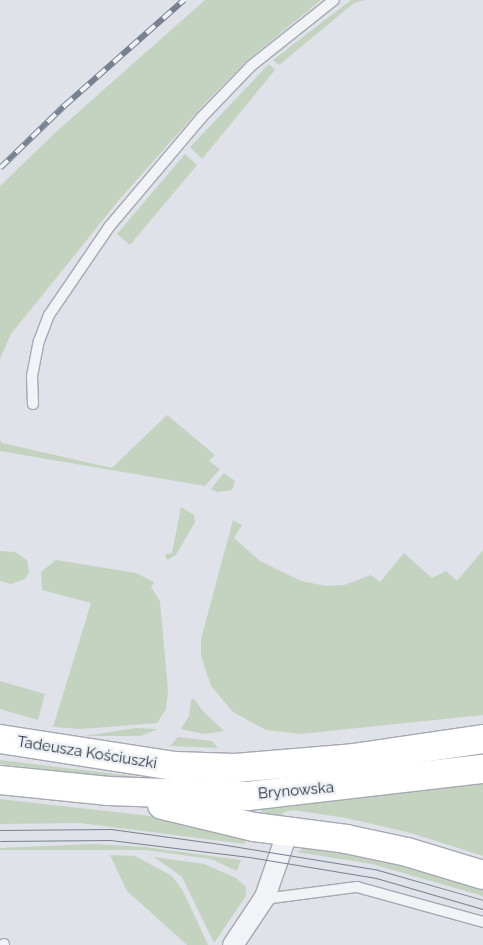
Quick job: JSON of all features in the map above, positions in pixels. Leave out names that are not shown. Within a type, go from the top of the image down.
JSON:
[{"type":"main road","name":"Tadeusza Kościuszki","points":[[0,739],[175,766]]},
{"type":"main road","name":"Brynowska","points":[[175,766],[235,768],[287,765],[483,739]]},
{"type":"main road","name":"Brynowska","points":[[108,791],[248,796],[483,769]]},
{"type":"main road","points":[[0,780],[108,791],[254,827],[407,852],[483,875]]},
{"type":"street","points":[[233,945],[264,899],[288,832]]},
{"type":"lane","points":[[33,404],[34,368],[39,341],[49,315],[109,227],[200,118],[251,66],[334,0]]},
{"type":"lane","points":[[264,899],[357,887],[483,922]]},
{"type":"green space","points":[[205,0],[321,0],[249,59],[206,102],[119,200],[11,334],[0,359],[0,186],[57,131]]},
{"type":"green space","points":[[351,0],[365,0],[354,3],[279,65],[273,60]]},
{"type":"green space","points":[[269,64],[275,70],[202,159],[190,147]]},
{"type":"green space","points":[[185,154],[197,165],[130,245],[117,234]]},
{"type":"green space","points":[[167,415],[215,455],[209,461],[220,469],[205,486],[0,451],[0,440],[2,443],[112,468]]},
{"type":"green space","points":[[224,473],[235,481],[232,490],[217,492],[211,489]]},
{"type":"green space","points":[[181,507],[194,515],[195,522],[176,555],[167,560],[165,554],[172,553]]},
{"type":"green space","points":[[233,520],[242,525],[234,538],[260,561],[301,581],[326,586],[344,585],[371,575],[380,582],[404,553],[432,578],[446,571],[457,581],[483,550],[483,715],[300,734],[266,730],[233,712],[211,686],[201,656],[201,639]]},
{"type":"green space","points":[[0,551],[15,552],[27,560],[29,572],[25,579],[11,584],[0,581]]},
{"type":"green space","points":[[56,560],[136,573],[154,582],[151,587],[160,601],[168,691],[166,709],[157,723],[82,729],[53,727],[91,603],[42,590],[41,572]]},
{"type":"green space","points":[[0,681],[45,694],[38,720],[0,709]]},
{"type":"green space","points":[[194,699],[203,711],[224,731],[204,734],[181,729],[189,716],[191,700]]},
{"type":"green space","points":[[136,728],[158,729],[140,736],[84,736]]},
{"type":"green space","points":[[178,737],[212,741],[218,748],[170,746]]},
{"type":"green space","points":[[0,760],[157,779],[179,785],[0,764]]},
{"type":"green space","points":[[483,776],[483,856],[411,833],[346,818],[293,810],[284,812],[278,819],[264,816],[259,804]]},
{"type":"green space","points":[[0,799],[159,817],[246,837],[245,844],[80,823],[0,824]]},
{"type":"green space","points":[[94,844],[145,847],[241,860],[237,871],[211,859],[146,850],[0,850],[0,848]]},
{"type":"green space","points":[[310,846],[411,866],[483,889],[483,896],[372,864],[297,852]]},
{"type":"green space","points":[[110,855],[135,856],[172,876],[183,891],[208,945],[187,945],[127,891]]},
{"type":"green space","points":[[154,857],[204,864],[236,878],[246,887],[246,896],[214,943],[182,877]]},
{"type":"tram line","points":[[0,830],[111,829],[220,844],[378,870],[483,900]]},
{"type":"tram line","points":[[0,841],[110,840],[249,857],[376,878],[483,909]]},
{"type":"railway","points":[[0,168],[64,106],[184,0]]}]
